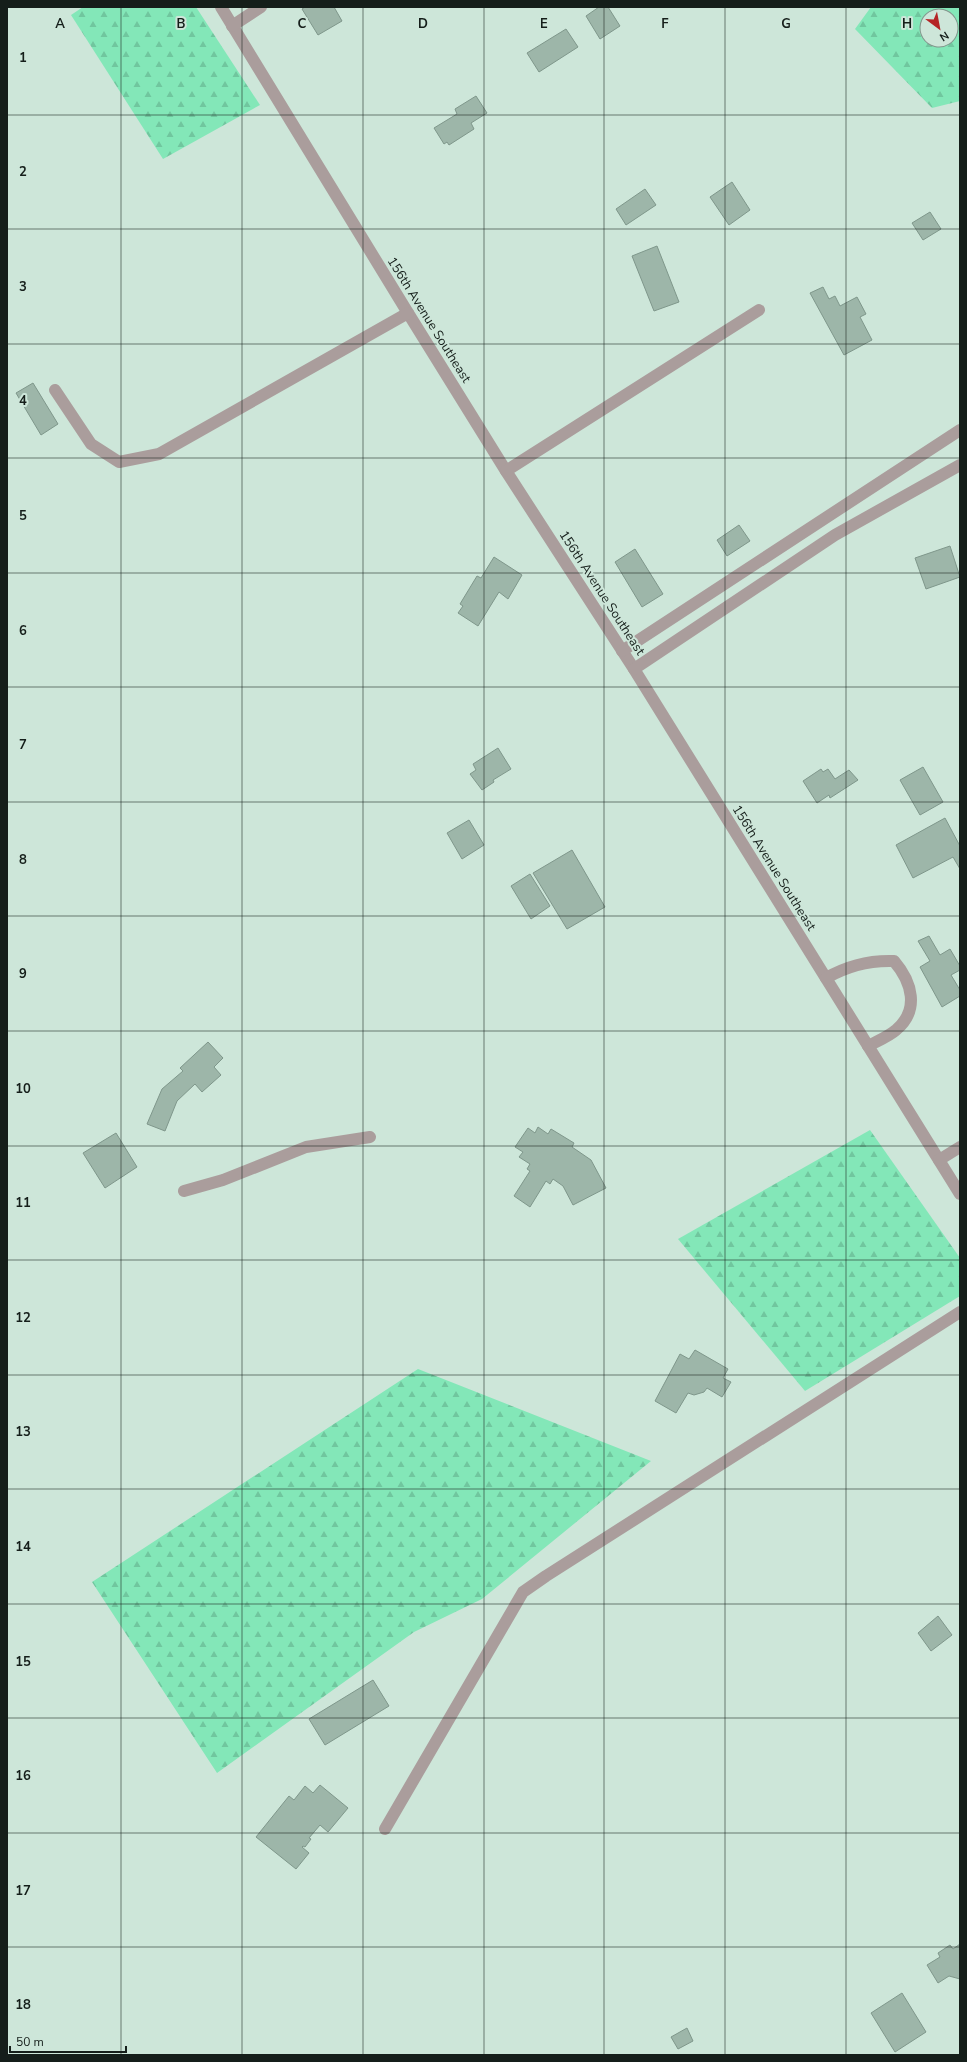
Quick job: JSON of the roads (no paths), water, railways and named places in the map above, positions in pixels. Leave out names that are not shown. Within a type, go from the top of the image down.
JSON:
[{"type":"street","name":"156th Avenue Southeast","points":[[221,7],[506,471],[634,669],[960,1194]]},
{"type":"street","points":[[232,26],[261,7]]},
{"type":"street","points":[[506,471],[759,310]]},
{"type":"street","points":[[55,390],[91,444],[119,462],[159,454],[408,313]]},
{"type":"street","points":[[622,651],[960,430]]},
{"type":"street","points":[[634,669],[835,535],[960,465]]},
{"type":"street","points":[[826,978],[841,969],[866,962],[882,960],[894,961],[903,972],[910,986],[912,1005],[905,1020],[895,1031],[868,1046]]},
{"type":"street","points":[[184,1191],[223,1180],[306,1147],[370,1137]]},
{"type":"street","points":[[939,1160],[960,1147]]},
{"type":"street","points":[[385,1830],[523,1592],[960,1312]]}]
